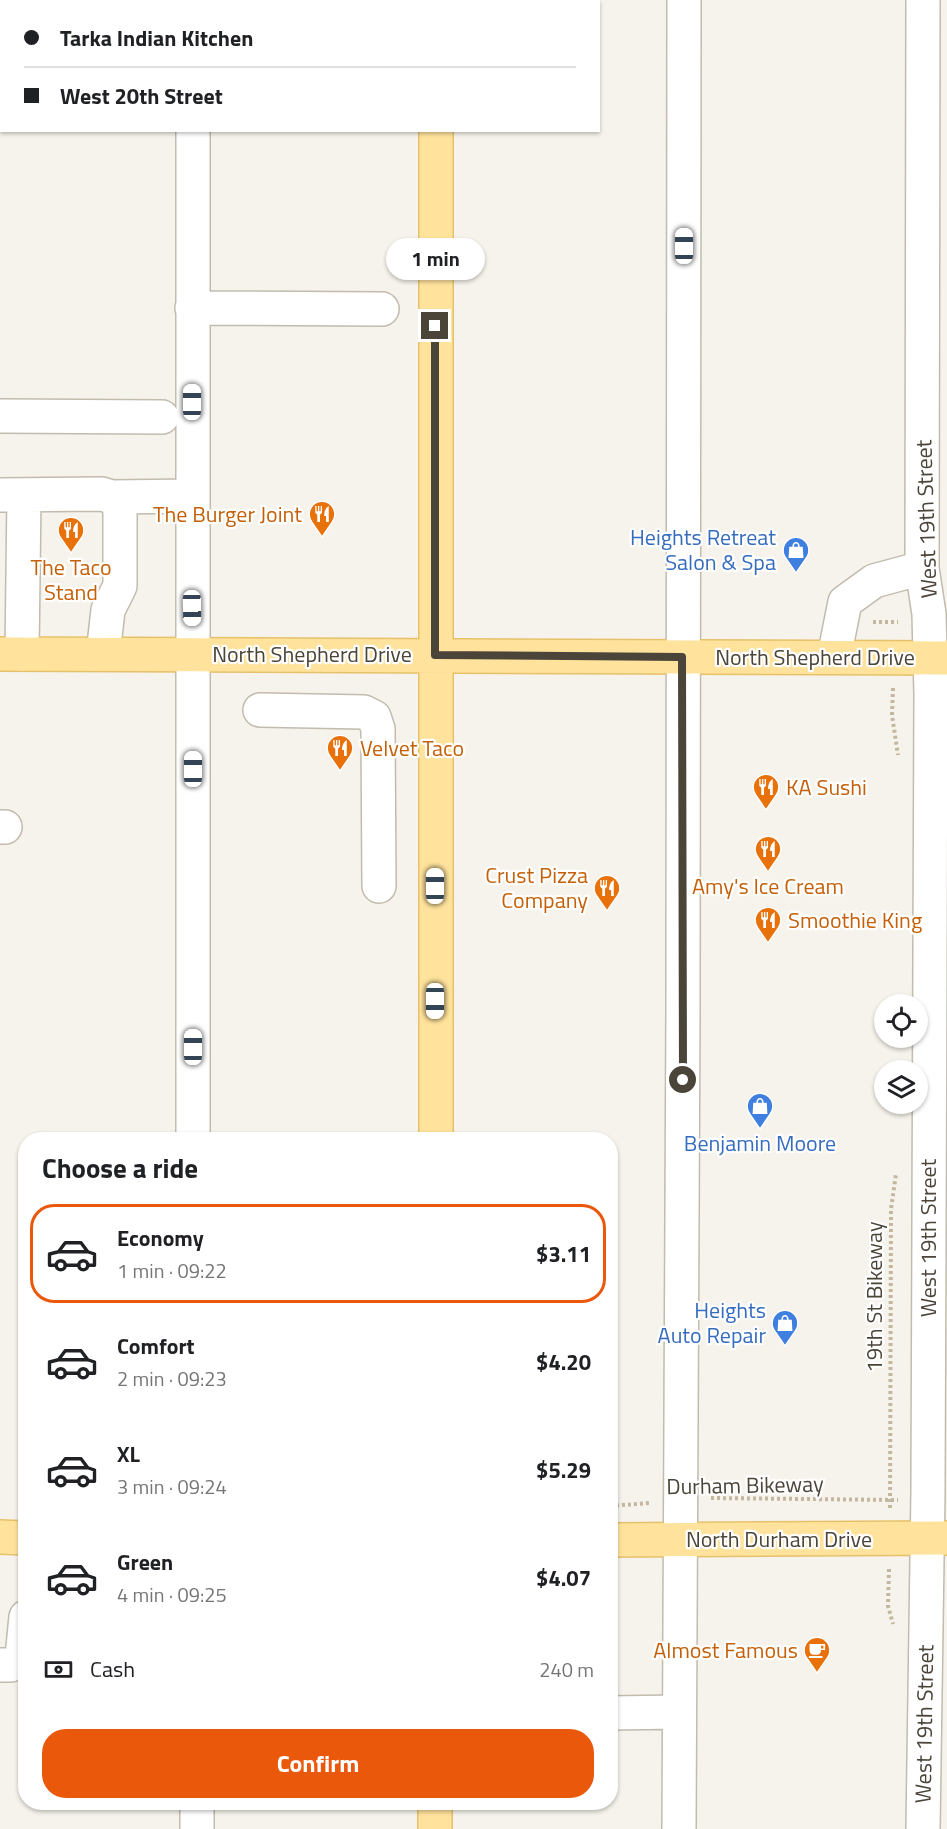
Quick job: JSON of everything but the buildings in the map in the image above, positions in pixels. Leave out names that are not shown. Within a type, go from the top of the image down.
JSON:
[{"type":"main road","points":[[435,1132],[436,132]]},
{"type":"main road","name":"North Shepherd Drive","points":[[11,654],[939,657]]},
{"type":"main road","points":[[0,1537],[18,1538]]},
{"type":"main road","name":"North Durham Drive","points":[[618,1540],[937,1538]]},
{"type":"main road","points":[[435,1810],[435,1829]]},
{"type":"street","points":[[679,1829],[684,0]]},
{"type":"street","name":"West 19th Street","points":[[923,0],[935,436],[922,568],[939,657],[935,1779],[923,1829]]},
{"type":"street","points":[[193,132],[193,1132]]},
{"type":"street","points":[[192,308],[382,309]]},
{"type":"street","points":[[0,416],[162,417]]},
{"type":"street","points":[[11,654],[12,495],[192,496]]},
{"type":"street","points":[[103,654],[108,610],[120,586],[120,507],[112,497]]},
{"type":"street","points":[[834,657],[845,602],[874,581],[922,568]]},
{"type":"street","points":[[260,710],[364,712],[374,717],[378,729],[379,886]]},
{"type":"street","points":[[0,1665],[11,1665],[18,1660]]},
{"type":"street","points":[[618,1713],[679,1712]]},
{"type":"street","points":[[196,1829],[197,1810]]},
{"type":"path","name":"19th St Bikeway","points":[[890,1491],[891,1209],[897,1166]]},
{"type":"path","name":"Durham Bikeway","points":[[618,1505],[681,1500],[879,1500]]},
{"type":"place","name":"The Burger Joint","points":[[322,537]]},
{"type":"place","name":"The Taco Stand","points":[[71,553]]},
{"type":"place","name":"Heights Retreat Salon & Spa","points":[[796,573]]},
{"type":"place","name":"Velvet Taco","points":[[340,771]]},
{"type":"place","name":"KA Sushi","points":[[766,810]]},
{"type":"place","name":"Amy's Ice Cream","points":[[768,872]]},
{"type":"place","name":"Crust Pizza Company","points":[[607,911]]},
{"type":"place","name":"Smoothie King","points":[[768,943]]},
{"type":"place","name":"Benjamin Moore","points":[[760,1129]]},
{"type":"place","name":"Heights Auto Repair","points":[[785,1346]]},
{"type":"place","name":"Almost Famous","points":[[817,1673]]},
{"type":"route","points":[[435,326],[435,655],[682,657],[683,1080]]}]
